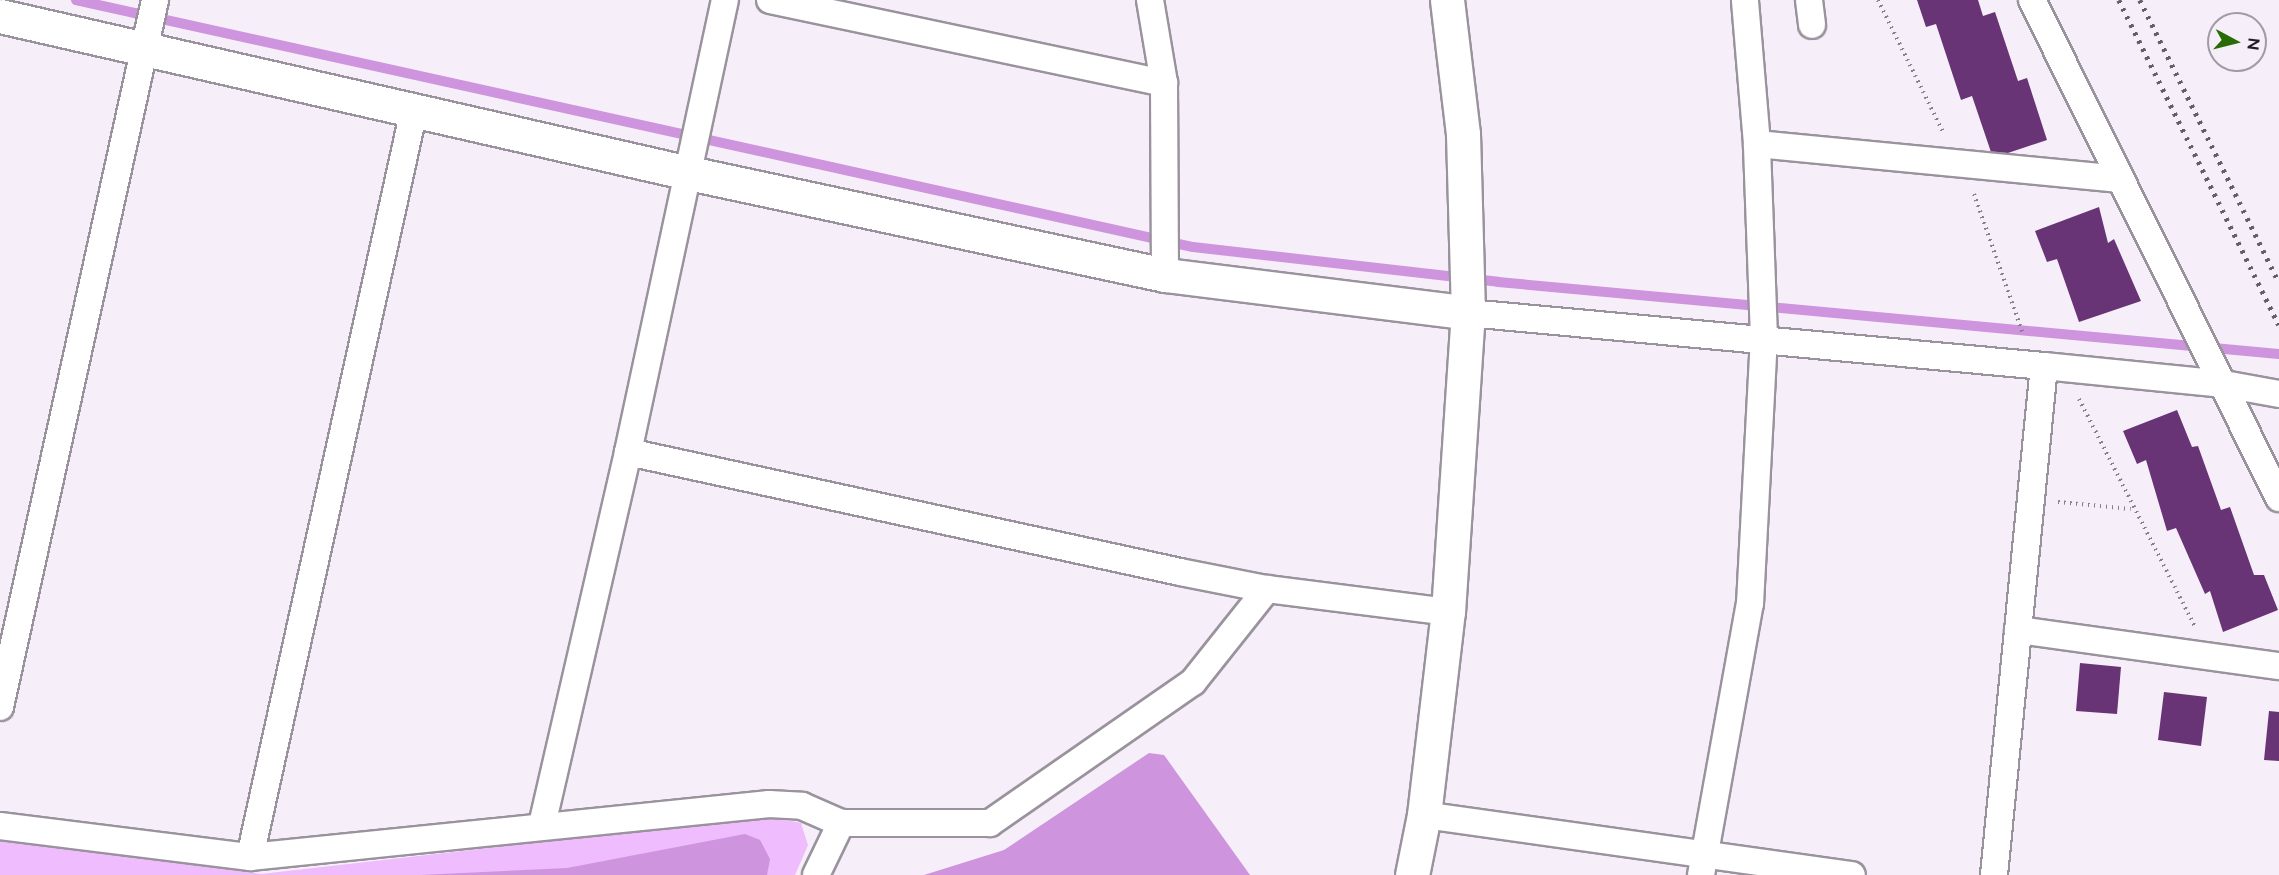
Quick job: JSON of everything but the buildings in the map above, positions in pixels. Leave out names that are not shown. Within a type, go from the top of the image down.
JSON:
[{"type":"street","points":[[0,707],[155,0]]},
{"type":"street","points":[[542,825],[628,452],[725,0]]},
{"type":"street","points":[[770,0],[1164,83]]},
{"type":"street","points":[[1150,0],[1164,83],[1165,254]]},
{"type":"street","points":[[1412,875],[1424,815],[1448,612],[1468,308],[1469,262],[1463,134],[1448,0]]},
{"type":"street","points":[[1703,865],[1750,604],[1764,331],[1757,144],[1745,0]]},
{"type":"street","points":[[1809,0],[1812,25]]},
{"type":"street","points":[[2032,0],[2198,334],[2210,363],[2224,384],[2279,498]]},
{"type":"street","points":[[0,16],[689,173],[1468,308],[1764,331],[2054,367],[2224,384],[2279,394]]},
{"type":"street","points":[[250,857],[414,110]]},
{"type":"street","points":[[1757,144],[2120,179]]},
{"type":"street","points":[[1994,875],[2030,500],[2054,367]]},
{"type":"street","points":[[628,452],[1267,589],[1448,612]]},
{"type":"street","points":[[0,826],[250,857],[542,825],[769,804],[802,806],[841,823],[990,823],[1186,688],[1251,614],[1267,589]]},
{"type":"street","points":[[2018,630],[2279,666]]},
{"type":"street","points":[[1424,815],[1703,865],[1852,875]]},
{"type":"street","points":[[816,875],[841,823]]},
{"type":"path","points":[[1878,0],[1959,163],[2019,322]]},
{"type":"path","points":[[2054,367],[2199,636],[2199,655]]},
{"type":"path","points":[[2030,500],[2132,509]]},
{"type":"shaded area","points":[[1149,753],[1164,755],[1250,875],[924,875],[1004,850]]},
{"type":"shaded area","points":[[768,816],[801,823],[808,845],[795,875],[0,875],[0,840],[261,874]]},
{"type":"shaded area","points":[[745,834],[760,840],[770,859],[767,875],[421,875],[567,868]]},
{"type":"waterway","points":[[76,0],[1193,247],[1498,282],[2279,354]]},
{"type":"railway","points":[[2119,0],[2279,325]]},
{"type":"railway","points":[[2140,0],[2279,282]]}]
